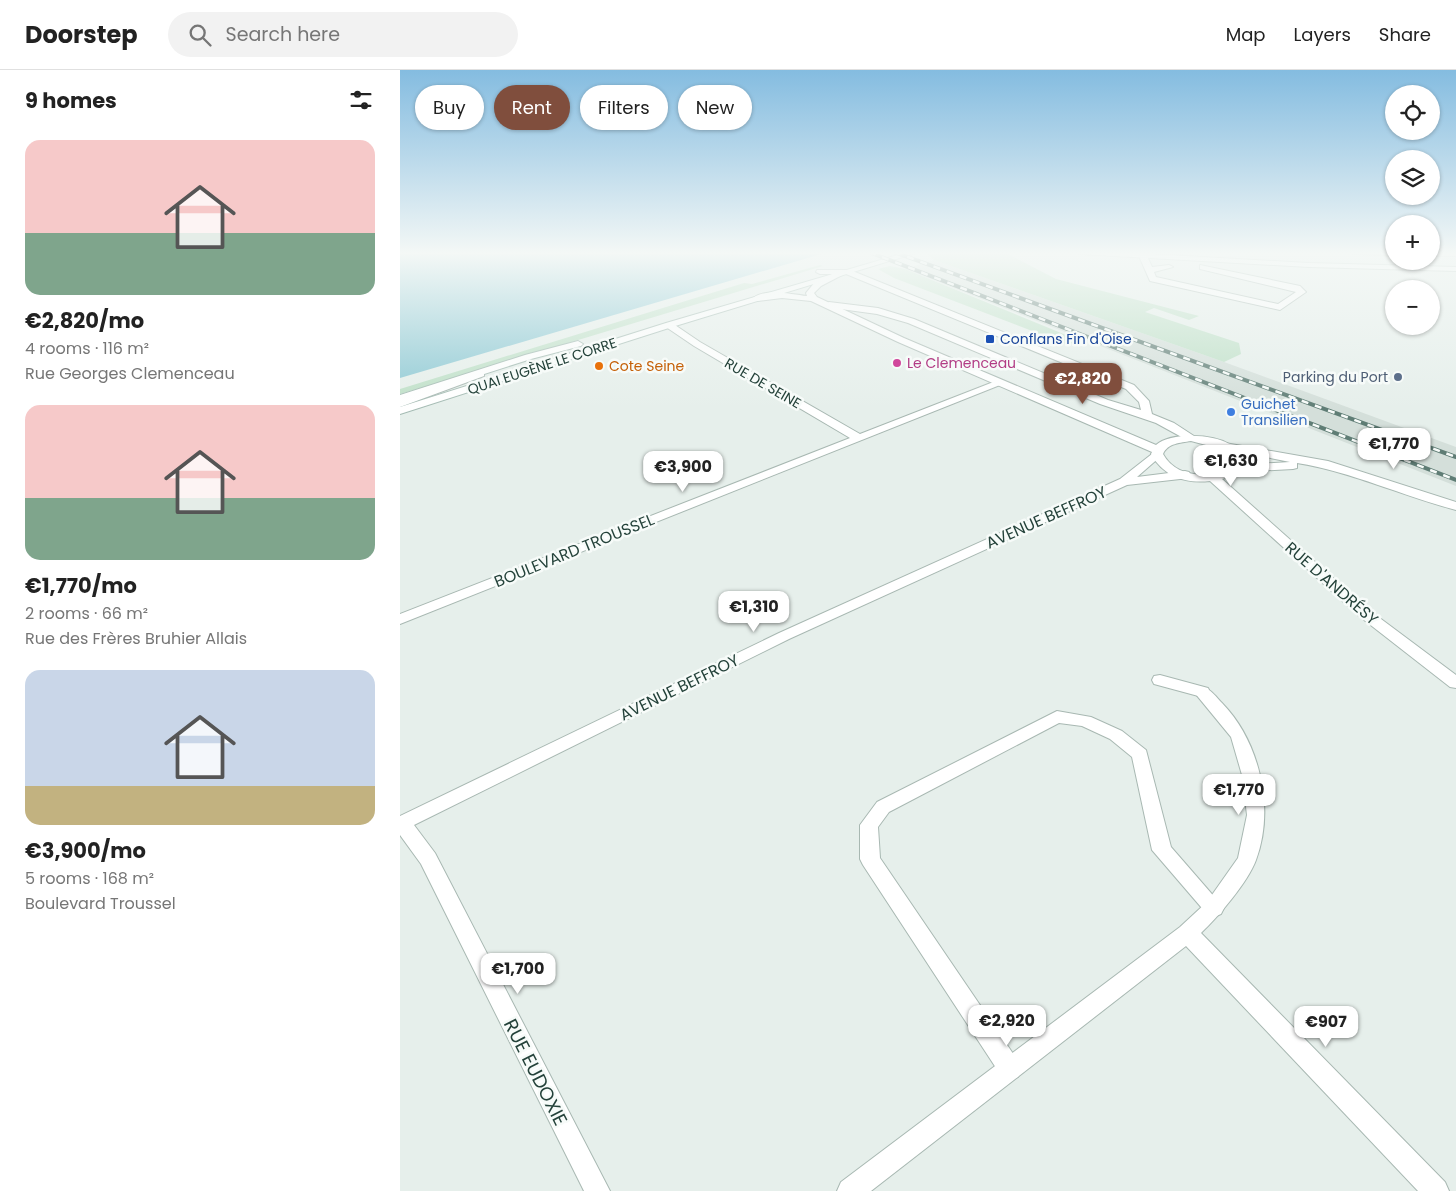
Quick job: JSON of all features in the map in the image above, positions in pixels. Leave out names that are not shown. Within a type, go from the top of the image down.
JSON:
[{"type":"street","name":"QUAI EUGÈNE LE CORRE","points":[[400,398],[493,368],[713,304]]},
{"type":"street","name":"QUAI EUGÈNE LE CORRE","points":[[400,411],[736,304]]},
{"type":"street","points":[[924,304],[1130,387],[1144,401],[1147,415]]},
{"type":"street","points":[[1256,304],[1283,306],[1285,304]]},
{"type":"street","points":[[829,305],[889,314],[1105,402],[1147,415],[1191,438],[1247,452],[1323,464],[1379,479],[1456,506]]},
{"type":"street","points":[[829,305],[876,328],[1158,452],[1163,465],[1185,475]]},
{"type":"street","points":[[876,328],[878,320],[889,314],[910,308],[933,308]]},
{"type":"street","name":"RUE DE SEINE","points":[[669,325],[697,344],[858,438]]},
{"type":"street","name":"QUAI EUGÈNE LE CORRE","points":[[400,404],[493,368]]},
{"type":"street","name":"BOULEVARD TROUSSEL","points":[[400,619],[1000,383]]},
{"type":"street","points":[[1124,482],[1170,441],[1191,438]]},
{"type":"street","points":[[1225,446],[1238,458],[1237,468]]},
{"type":"street","points":[[1124,482],[1185,475],[1213,478],[1231,473],[1237,468],[1323,464]]},
{"type":"street","name":"RUE D'ANDRÉSY","points":[[1213,478],[1364,613],[1456,683]]},
{"type":"street","name":"AVENUE BEFFROY","points":[[401,823],[784,636],[1124,482]]},
{"type":"street","points":[[850,1191],[1187,933],[1214,908],[1247,860],[1256,815],[1251,775],[1239,736],[1223,714],[1202,692],[1160,680]]},
{"type":"street","points":[[1010,1069],[870,858],[869,825],[883,807],[1057,717],[1085,721],[1116,735],[1140,754],[1162,850],[1214,908]]},
{"type":"street","name":"RUE EUDOXIE","points":[[401,823],[428,859],[597,1191]]},
{"type":"street","points":[[1187,933],[1436,1191]]},
{"type":"shaded area","points":[[995,304],[1060,304],[1456,447],[1456,486]]},
{"type":"green space","points":[[675,304],[696,304],[400,394],[400,389]]},
{"type":"green space","points":[[963,304],[991,304],[1083,342],[1066,344]]},
{"type":"green space","points":[[1060,304],[1154,304],[1199,316],[1189,320],[1154,308],[1145,312],[1239,343],[1241,354],[1224,362]]},
{"type":"water","points":[[400,304],[650,304],[400,378]]},
{"type":"railway","points":[[1004,304],[1456,480]]},
{"type":"railway","points":[[1037,304],[1456,457]]},
{"type":"place","name":"Conflans Fin d'Oise","points":[[990,339]]},
{"type":"place","name":"Le Clemenceau","points":[[897,363]]},
{"type":"place","name":"Cote Seine","points":[[599,366]]},
{"type":"place","name":"Parking du Port","points":[[1398,377]]},
{"type":"place","name":"Guichet Transilien","points":[[1231,412]]}]
